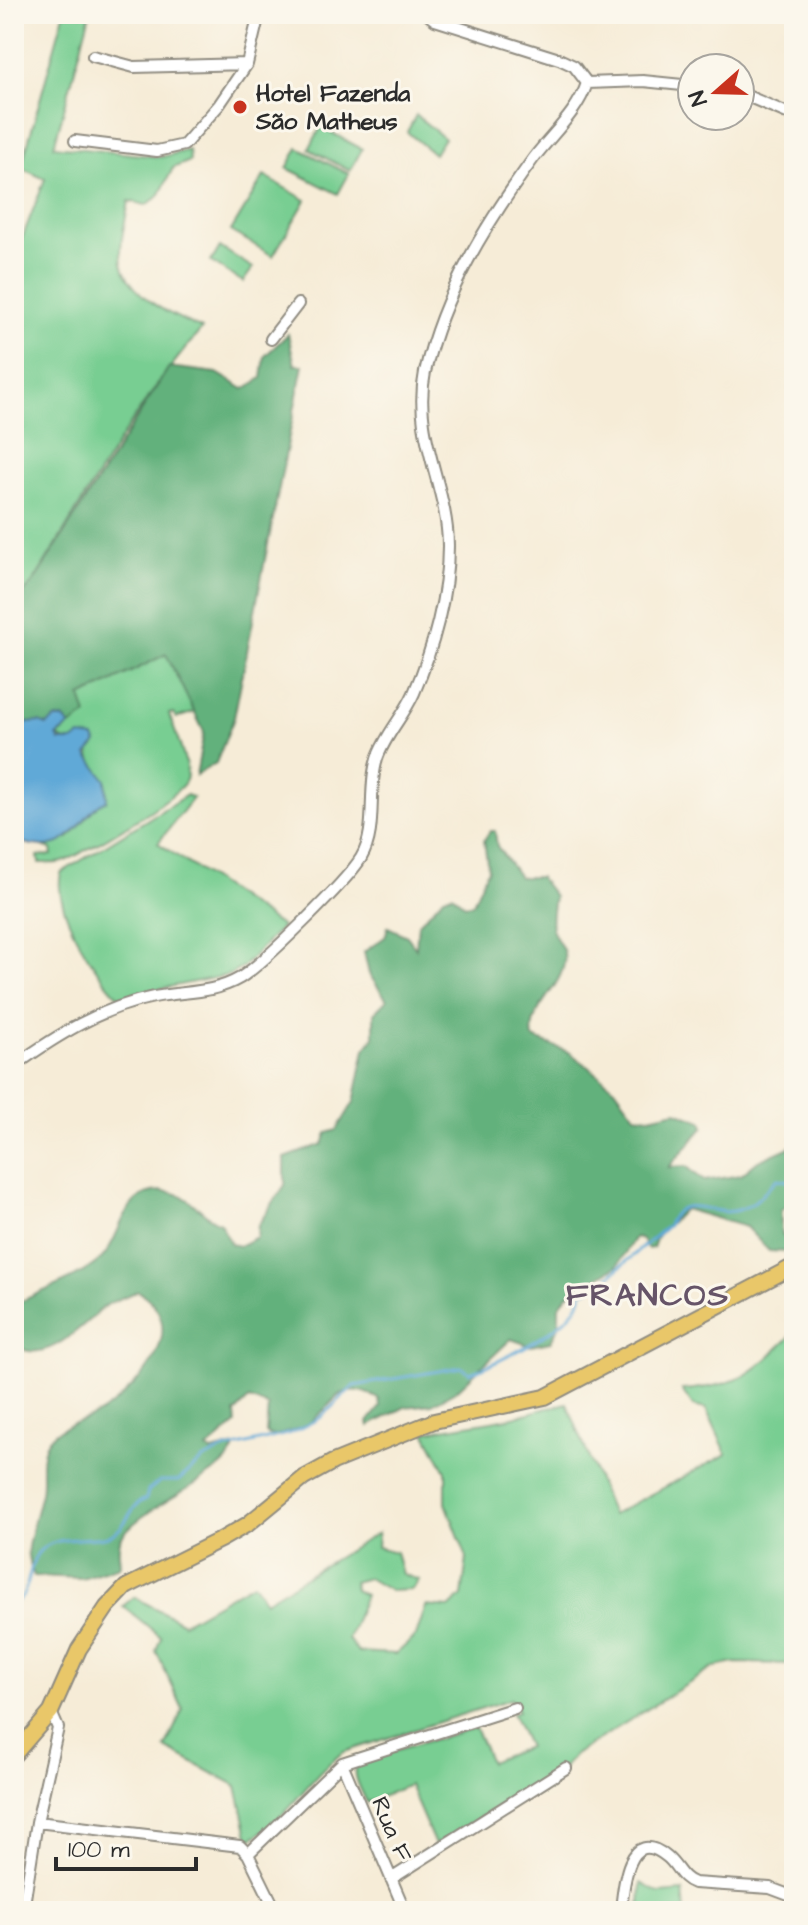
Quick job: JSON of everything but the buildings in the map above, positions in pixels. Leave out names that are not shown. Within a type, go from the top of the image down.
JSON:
[{"type":"main road","points":[[14,1755],[51,1712],[79,1649],[117,1595],[143,1577],[248,1524],[304,1478],[408,1428],[545,1397],[794,1266]]},
{"type":"street","points":[[75,141],[157,151],[184,145],[219,105],[247,64],[259,14]]},
{"type":"street","points":[[427,14],[435,20],[559,59],[574,66],[587,83]]},
{"type":"street","points":[[93,56],[134,67],[247,64]]},
{"type":"street","points":[[587,83],[643,81],[676,84]]},
{"type":"street","points":[[14,1066],[87,1020],[133,1002],[216,989],[240,978],[342,881],[362,857],[368,840],[371,785],[377,757],[413,694],[443,590],[448,546],[444,515],[430,465],[423,407],[428,362],[442,320],[474,247],[540,149],[580,101],[587,83]]},
{"type":"street","points":[[756,100],[794,116]]},
{"type":"street","points":[[271,339],[298,304]]},
{"type":"street","points":[[248,1854],[342,1763],[515,1708]]},
{"type":"street","points":[[23,1911],[37,1822],[58,1728],[51,1712]]},
{"type":"street","name":"Rua F","points":[[342,1763],[405,1911]]},
{"type":"street","points":[[391,1879],[566,1768]]},
{"type":"street","points":[[37,1822],[240,1846],[248,1854],[276,1911]]},
{"type":"street","points":[[621,1911],[627,1866],[632,1856],[647,1850],[663,1853],[685,1880],[694,1883],[770,1888],[794,1897]]},
{"type":"green space","points":[[64,14],[90,14],[54,146],[161,157],[189,150],[190,161],[173,168],[159,196],[146,205],[129,201],[121,254],[124,270],[137,290],[157,306],[202,329],[133,420],[33,583],[14,603],[14,259],[45,179],[21,168]]},
{"type":"green space","points":[[416,115],[444,138],[434,154],[407,132]]},
{"type":"green space","points":[[321,127],[362,149],[350,171],[309,149]]},
{"type":"green space","points":[[298,148],[349,174],[338,194],[287,168]]},
{"type":"green space","points":[[264,176],[306,200],[273,256],[231,231]]},
{"type":"green space","points":[[220,247],[253,268],[243,282],[211,262]]},
{"type":"green space","points":[[288,334],[295,365],[303,365],[234,718],[216,763],[196,775],[204,732],[166,654],[81,697],[87,715],[70,726],[64,719],[47,725],[14,725],[14,603],[33,583],[169,367],[217,373],[244,389],[262,378],[265,356]]},
{"type":"green space","points":[[166,654],[196,712],[176,718],[173,713],[169,714],[184,758],[186,780],[167,799],[90,848],[63,862],[39,863],[38,856],[52,855],[51,849],[45,847],[69,838],[98,804],[106,781],[94,768],[88,750],[57,737],[70,726],[81,697]]},
{"type":"green space","points":[[187,795],[193,798],[158,843],[282,927],[243,967],[229,975],[119,997],[88,956],[69,921],[60,887],[61,873]]},
{"type":"green space","points":[[490,831],[495,831],[497,846],[519,877],[539,877],[554,896],[552,928],[564,953],[564,963],[557,982],[535,1018],[533,1038],[569,1052],[615,1088],[635,1115],[650,1117],[676,1111],[702,1121],[704,1127],[669,1167],[686,1166],[704,1181],[741,1175],[758,1161],[794,1145],[794,1207],[789,1205],[781,1210],[781,1233],[792,1244],[787,1252],[769,1251],[746,1227],[684,1209],[657,1236],[653,1248],[648,1249],[641,1239],[635,1237],[617,1266],[567,1295],[559,1307],[559,1326],[550,1342],[531,1346],[511,1339],[457,1390],[432,1404],[405,1407],[369,1426],[368,1422],[380,1407],[379,1399],[355,1390],[347,1391],[309,1423],[272,1436],[266,1433],[268,1406],[249,1399],[235,1413],[236,1424],[207,1449],[212,1452],[235,1446],[229,1458],[201,1481],[161,1504],[129,1528],[119,1544],[120,1566],[82,1578],[34,1576],[28,1551],[41,1493],[46,1444],[57,1431],[103,1411],[132,1386],[156,1355],[162,1338],[162,1321],[154,1305],[138,1291],[108,1305],[62,1342],[38,1351],[26,1350],[14,1344],[14,1305],[92,1266],[109,1248],[134,1202],[143,1195],[157,1191],[181,1195],[220,1223],[231,1244],[239,1246],[257,1237],[258,1225],[285,1185],[285,1158],[323,1144],[327,1133],[337,1130],[354,1102],[365,1049],[374,1037],[374,1013],[387,1000],[369,974],[364,952],[385,937],[388,927],[407,936],[416,948],[418,924],[444,897],[452,894],[465,905],[473,903],[488,869],[484,840]]},
{"type":"green space","points":[[794,1333],[794,1664],[735,1663],[715,1667],[574,1755],[564,1767],[435,1845],[409,1785],[367,1803],[356,1776],[359,1760],[475,1728],[490,1762],[528,1747],[512,1713],[518,1711],[511,1699],[344,1752],[275,1822],[249,1840],[237,1786],[165,1748],[183,1709],[156,1651],[161,1637],[123,1606],[134,1597],[183,1623],[253,1583],[265,1601],[378,1533],[377,1547],[396,1552],[402,1574],[419,1580],[412,1590],[390,1591],[368,1578],[353,1582],[355,1590],[365,1595],[348,1639],[358,1652],[396,1654],[416,1636],[426,1606],[449,1608],[462,1596],[467,1558],[446,1503],[446,1471],[425,1432],[509,1418],[567,1403],[612,1515],[727,1454],[706,1409],[693,1406],[682,1390],[720,1385],[745,1375]]},
{"type":"green space","points":[[641,1883],[659,1893],[683,1891],[685,1911],[640,1911]]},
{"type":"water","points":[[55,719],[64,719],[70,726],[57,736],[60,741],[73,741],[80,736],[94,738],[97,743],[87,755],[106,780],[107,800],[97,806],[65,839],[41,846],[24,843],[14,850],[14,724],[39,722],[47,725]]},
{"type":"waterway","points":[[14,1603],[23,1594],[34,1560],[44,1547],[60,1541],[99,1538],[115,1533],[135,1506],[146,1499],[148,1491],[160,1481],[178,1481],[202,1460],[223,1450],[291,1433],[320,1418],[354,1386],[461,1367],[470,1373],[496,1362],[555,1328],[576,1307],[583,1292],[603,1282],[668,1225],[681,1208],[738,1210],[754,1202],[777,1179],[794,1182]]},
{"type":"place","name":"Hotel Fazenda São Matheus","points":[[240,107]]},
{"type":"district","name":"FRANCOS","points":[[648,1294]]}]
